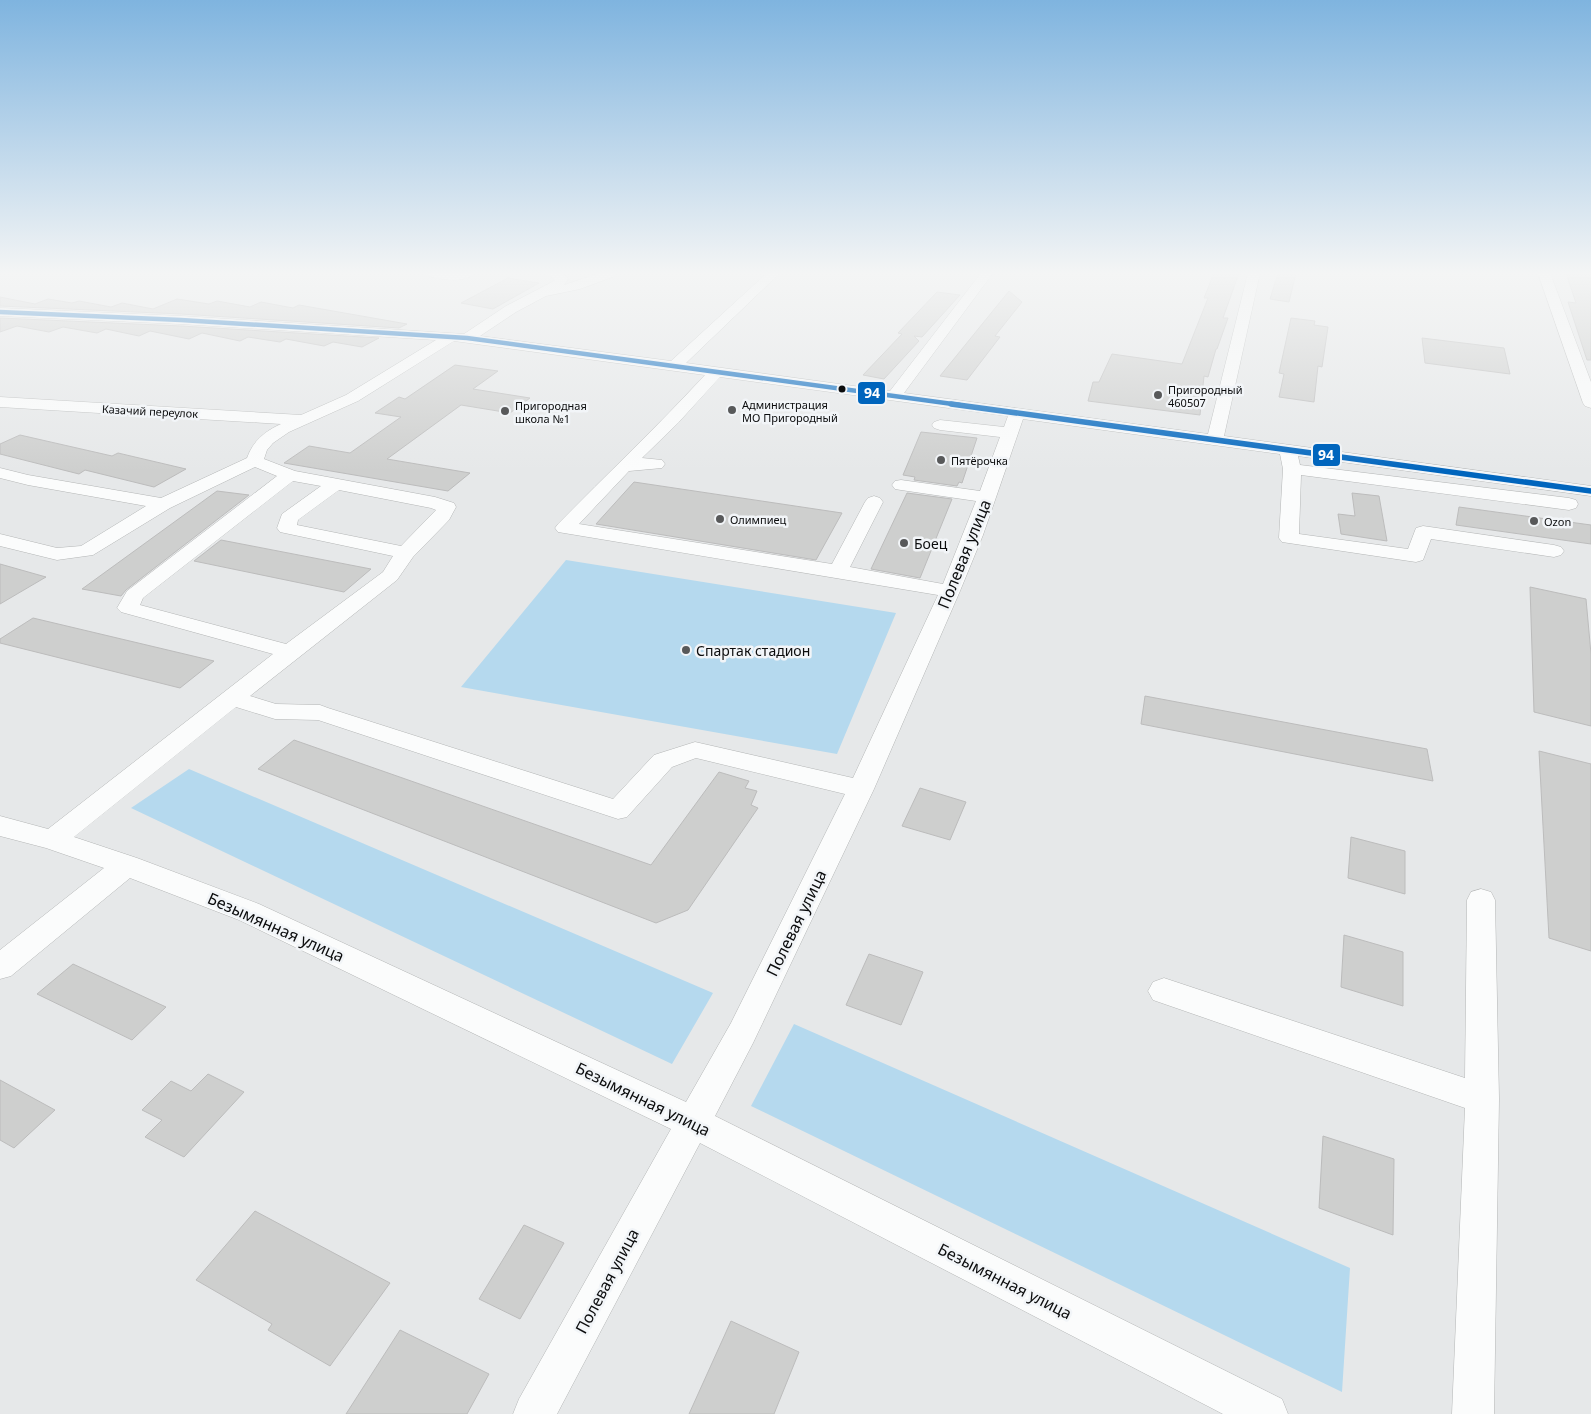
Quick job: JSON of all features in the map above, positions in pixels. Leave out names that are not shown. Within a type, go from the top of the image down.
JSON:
[{"type":"street","points":[[0,540],[57,554],[86,551],[163,504],[255,460],[259,449],[267,439],[301,420],[352,398],[448,339]]},
{"type":"street","points":[[474,339],[894,396],[910,403],[1013,423],[1215,439],[1591,490]]},
{"type":"street","points":[[675,366],[704,339]]},
{"type":"street","points":[[894,396],[937,339]]},
{"type":"street","points":[[1215,439],[1238,339]]},
{"type":"street","points":[[1568,339],[1591,403]]},
{"type":"street","points":[[716,372],[672,420],[565,528],[838,571],[950,591]]},
{"type":"street","name":"Казачий переулок","points":[[0,402],[301,420]]},
{"type":"street","points":[[940,426],[1013,423]]},
{"type":"street","name":"Полевая улица","points":[[534,1414],[746,1024],[861,789],[950,591],[987,497],[1013,423]]},
{"type":"street","points":[[1288,449],[1292,468],[1289,538],[1416,556],[1423,532],[1554,551]]},
{"type":"street","points":[[52,840],[290,652],[390,576],[405,553],[442,516],[447,507],[337,483],[290,475],[255,460]]},
{"type":"street","points":[[624,467],[643,463],[656,464]]},
{"type":"street","points":[[1292,468],[1591,507]]},
{"type":"street","points":[[0,473],[28,480],[163,504]]},
{"type":"street","points":[[290,475],[134,595],[128,608],[290,652]]},
{"type":"street","points":[[337,483],[289,518],[286,528],[405,553]]},
{"type":"street","points":[[901,485],[987,497]]},
{"type":"street","points":[[838,571],[874,502]]},
{"type":"street","points":[[232,698],[275,711],[320,713],[618,810],[663,762],[695,750],[861,789]]},
{"type":"street","name":"Безымянная улица","points":[[0,826],[52,840],[127,865],[249,912],[693,1122],[1267,1414]]},
{"type":"street","points":[[0,967],[127,865]]},
{"type":"street","points":[[1473,1414],[1482,1099],[1481,900]]},
{"type":"street","points":[[1164,991],[1482,1099]]},
{"type":"shaded area","name":"Спартак стадион","points":[[566,560],[896,613],[837,754],[461,687]]},
{"type":"shaded area","points":[[189,769],[713,993],[672,1064],[131,808]]},
{"type":"shaded area","points":[[794,1024],[1350,1268],[1342,1392],[751,1106]]},
{"type":"building","points":[[261,339],[377,339],[362,347],[333,342],[324,346],[286,339],[280,342]]},
{"type":"building","points":[[897,339],[917,339],[919,341],[884,379],[863,375]]},
{"type":"building","points":[[970,339],[998,339],[967,380],[940,376]]},
{"type":"building","points":[[1192,339],[1221,339],[1208,377],[1204,376],[1200,415],[1088,401],[1093,382],[1099,382],[1112,354],[1182,364]]},
{"type":"building","points":[[1286,339],[1326,339],[1322,367],[1318,366],[1314,402],[1279,397],[1284,374],[1279,373]]},
{"type":"building","points":[[1422,339],[1504,348],[1510,374],[1425,363]]},
{"type":"building","points":[[1580,339],[1591,339],[1591,360],[1587,360]]},
{"type":"building","points":[[455,365],[498,371],[473,389],[530,398],[510,413],[461,405],[387,459],[470,473],[448,491],[284,463],[309,446],[350,453],[401,417],[375,413],[399,397],[405,399]]},
{"type":"building","points":[[921,432],[977,438],[962,483],[959,482],[957,486],[914,480],[915,477],[903,475]]},
{"type":"building","points":[[20,435],[112,456],[118,453],[186,469],[154,487],[85,470],[79,474],[0,454],[0,444]]},
{"type":"building","name":"Олимпиец","points":[[634,482],[842,513],[816,560],[596,524]]},
{"type":"building","points":[[217,491],[249,495],[126,590],[121,596],[82,589]]},
{"type":"building","points":[[907,493],[952,499],[920,578],[871,569]]},
{"type":"building","points":[[1352,493],[1379,496],[1387,541],[1341,534],[1338,514],[1355,516]]},
{"type":"building","points":[[1459,507],[1591,525],[1591,544],[1456,525]]},
{"type":"building","points":[[221,540],[371,569],[344,592],[194,561]]},
{"type":"building","points":[[0,564],[46,577],[0,604]]},
{"type":"building","points":[[1530,587],[1586,599],[1591,654],[1591,726],[1534,712]]},
{"type":"building","points":[[33,618],[214,661],[180,688],[0,643],[0,639]]},
{"type":"building","points":[[1145,696],[1427,749],[1433,781],[1141,724]]},
{"type":"building","points":[[294,740],[651,865],[719,772],[749,781],[745,788],[757,791],[751,805],[758,808],[688,910],[656,923],[258,769]]},
{"type":"building","points":[[1539,751],[1591,764],[1591,951],[1549,938]]},
{"type":"building","points":[[920,788],[966,802],[950,840],[902,826]]},
{"type":"building","points":[[1351,837],[1405,851],[1405,894],[1348,878]]},
{"type":"building","points":[[1344,935],[1403,952],[1403,1006],[1341,987]]},
{"type":"building","points":[[869,954],[923,972],[901,1025],[846,1005]]},
{"type":"building","points":[[73,964],[166,1007],[132,1040],[37,994]]},
{"type":"building","points":[[208,1074],[244,1092],[184,1157],[145,1137],[162,1120],[142,1110],[171,1081],[191,1091]]},
{"type":"building","points":[[0,1080],[55,1110],[14,1148],[0,1140]]},
{"type":"building","points":[[1323,1136],[1394,1159],[1393,1235],[1319,1208]]},
{"type":"building","points":[[255,1211],[390,1283],[330,1366],[268,1330],[272,1324],[196,1280]]},
{"type":"building","points":[[524,1225],[564,1243],[520,1319],[479,1299]]},
{"type":"building","points":[[731,1321],[799,1352],[774,1414],[689,1414]]},
{"type":"building","points":[[400,1330],[489,1374],[467,1414],[346,1414]]},
{"type":"transit line","name":"94","points":[[474,339],[1591,491]]},
{"type":"place","name":"Пригородный 460507","points":[[1158,395]]},
{"type":"place","name":"Администрация МО Пригородный","points":[[732,410]]},
{"type":"place","name":"Пригородная школа №1","points":[[505,411]]},
{"type":"place","name":"Пятёрочка","points":[[941,460]]},
{"type":"place","name":"Олимпиец","points":[[720,519]]},
{"type":"place","name":"Ozon","points":[[1534,521]]},
{"type":"place","name":"Боец","points":[[904,543]]},
{"type":"place","name":"Спартак стадион","points":[[686,650]]}]
